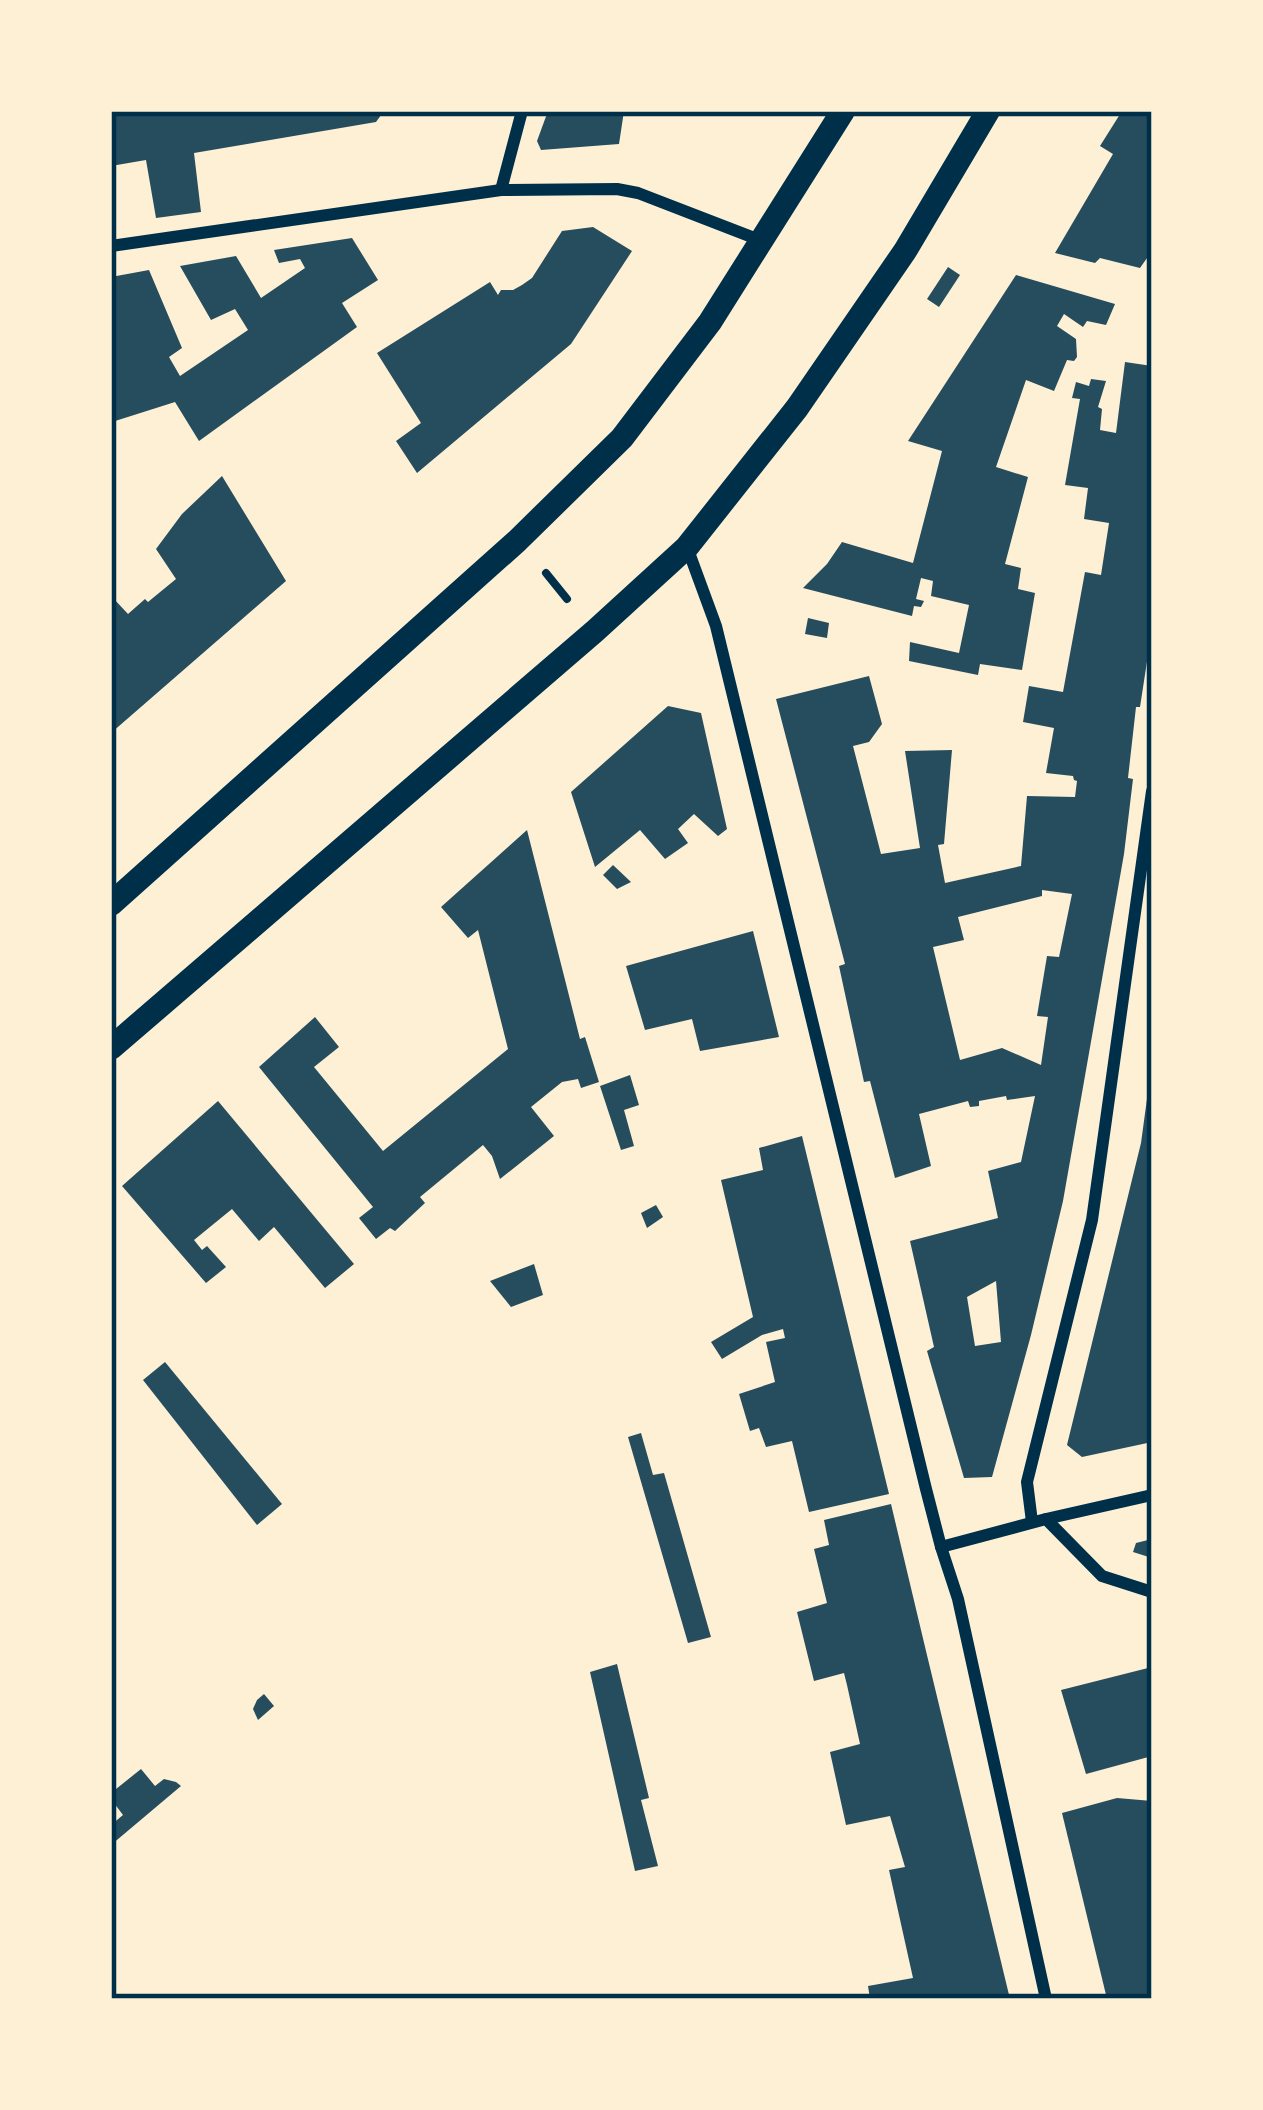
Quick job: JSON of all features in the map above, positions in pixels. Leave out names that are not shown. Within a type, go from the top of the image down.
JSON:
[{"type":"main road","points":[[111,904],[517,541],[622,438],[710,322],[843,111]]},
{"type":"main road","points":[[111,1048],[595,632],[687,547],[797,408],[905,251],[988,111]]},
{"type":"street","points":[[501,190],[522,111]]},
{"type":"street","points":[[111,246],[501,190],[638,193],[763,241]]},
{"type":"street","points":[[687,547],[716,626],[940,1547],[958,1599],[1046,1999]]},
{"type":"street","points":[[1152,791],[1092,1220],[1027,1483],[1039,1521],[1102,1576],[1152,1592]]},
{"type":"street","points":[[940,1547],[1152,1495]]},
{"type":"path","points":[[536,562],[572,604]]},
{"type":"building","points":[[384,111],[376,122],[194,153],[201,212],[156,218],[146,160],[111,166],[111,114]]},
{"type":"building","points":[[548,111],[624,111],[619,144],[541,150],[537,141]]},
{"type":"building","points":[[1122,111],[1152,111],[1152,251],[1140,268],[1055,253],[1113,154],[1100,146]]},
{"type":"building","points":[[593,227],[632,251],[571,344],[417,473],[396,441],[421,423],[377,353],[490,282],[498,295],[522,285],[532,278],[562,231]]},
{"type":"building","points":[[352,238],[378,280],[342,303],[357,327],[199,441],[175,402],[112,422],[111,277],[149,270],[182,348],[169,357],[180,376],[248,330],[235,309],[211,320],[180,266],[236,256],[261,298],[305,268],[300,259],[279,263],[274,250]]},
{"type":"building","points":[[948,267],[960,275],[939,307],[927,299]]},
{"type":"building","points":[[1016,275],[1115,304],[1106,325],[1087,321],[1083,327],[1064,314],[1057,326],[1076,339],[1077,357],[1067,360],[1054,391],[1026,380],[996,467],[1028,477],[1005,564],[1021,568],[1018,589],[1035,593],[1022,670],[980,664],[978,675],[909,661],[910,642],[959,653],[969,605],[931,596],[933,581],[921,578],[916,599],[924,601],[921,607],[914,606],[912,616],[803,588],[842,542],[913,563],[942,451],[908,441]]},
{"type":"building","points":[[1125,362],[1152,366],[1152,629],[1140,707],[1136,707],[1124,854],[1063,1201],[1031,1335],[992,1477],[964,1478],[927,1351],[934,1347],[910,1241],[998,1218],[988,1171],[1021,1162],[1035,1096],[1007,1100],[1006,1096],[970,1107],[968,1101],[919,1114],[931,1166],[895,1178],[870,1081],[864,1082],[839,966],[845,964],[776,699],[869,676],[882,724],[869,742],[853,746],[881,854],[920,848],[905,751],[952,750],[944,844],[938,845],[945,883],[1021,866],[1027,796],[1075,797],[1077,781],[1073,776],[1046,773],[1054,728],[1023,722],[1029,686],[1063,692],[1085,572],[1101,575],[1109,523],[1084,519],[1088,488],[1065,485],[1080,399],[1072,398],[1076,382],[1089,386],[1091,379],[1106,381],[1098,407],[1102,409],[1100,430],[1116,433]],"holes":[[[1042,890],[1072,894],[1059,957],[1047,956],[1037,1016],[1048,1017],[1041,1065],[1002,1048],[960,1060],[933,947],[964,940],[958,917],[1042,896]],[[996,1281],[1001,1342],[975,1346],[967,1297]]]},
{"type":"building","points":[[222,476],[286,581],[111,733],[111,602],[114,599],[128,614],[176,579],[156,549],[182,514]]},
{"type":"building","points":[[808,618],[829,623],[827,638],[805,634]]},
{"type":"building","points":[[668,706],[701,713],[727,829],[718,836],[694,814],[678,829],[688,843],[665,859],[640,830],[595,867],[571,792]]},
{"type":"building","points":[[527,830],[580,1039],[585,1037],[599,1082],[581,1088],[578,1079],[562,1082],[531,1107],[554,1136],[500,1179],[483,1145],[420,1197],[425,1203],[395,1231],[390,1228],[376,1239],[359,1218],[373,1207],[259,1067],[315,1017],[339,1047],[314,1067],[383,1151],[508,1049],[478,930],[468,938],[441,907]]},
{"type":"building","points":[[613,865],[631,882],[617,889],[603,875]]},
{"type":"building","points":[[753,931],[779,1037],[700,1051],[692,1019],[645,1030],[626,966]]},
{"type":"building","points":[[630,1075],[639,1105],[624,1110],[634,1146],[621,1150],[600,1086]]},
{"type":"building","points":[[1149,1084],[1152,1442],[1082,1457],[1067,1445],[1141,1143]]},
{"type":"building","points":[[218,1101],[354,1264],[325,1288],[274,1227],[259,1241],[232,1209],[194,1240],[202,1250],[207,1246],[226,1267],[206,1283],[122,1186]]},
{"type":"building","points":[[802,1136],[889,1494],[809,1512],[792,1441],[766,1447],[759,1428],[750,1431],[739,1394],[775,1382],[766,1342],[785,1338],[783,1329],[762,1335],[722,1359],[711,1342],[753,1317],[721,1180],[763,1170],[759,1148]]},
{"type":"building","points":[[656,1205],[663,1217],[647,1228],[641,1213]]},
{"type":"building","points":[[534,1264],[543,1295],[511,1307],[490,1281]]},
{"type":"building","points":[[165,1362],[282,1504],[257,1525],[143,1380]]},
{"type":"building","points":[[641,1433],[653,1475],[664,1473],[711,1637],[688,1643],[628,1437]]},
{"type":"building","points":[[891,1504],[1010,1999],[870,1999],[868,1986],[913,1978],[889,1870],[905,1867],[890,1816],[846,1825],[830,1752],[860,1744],[847,1685],[844,1673],[814,1681],[797,1612],[827,1603],[814,1549],[829,1545],[824,1520]]},
{"type":"building","points":[[1152,1539],[1152,1558],[1133,1552],[1136,1543]]},
{"type":"building","points":[[617,1664],[649,1798],[641,1800],[658,1866],[635,1871],[590,1672]]},
{"type":"building","points":[[1152,1667],[1152,1756],[1086,1774],[1061,1690]]},
{"type":"building","points":[[264,1694],[274,1706],[258,1720],[253,1709]]},
{"type":"building","points":[[141,1769],[155,1786],[164,1779],[181,1786],[111,1845],[111,1825],[123,1815],[111,1793]]},
{"type":"building","points":[[1117,1798],[1152,1801],[1152,1999],[1107,1999],[1062,1813]]}]
